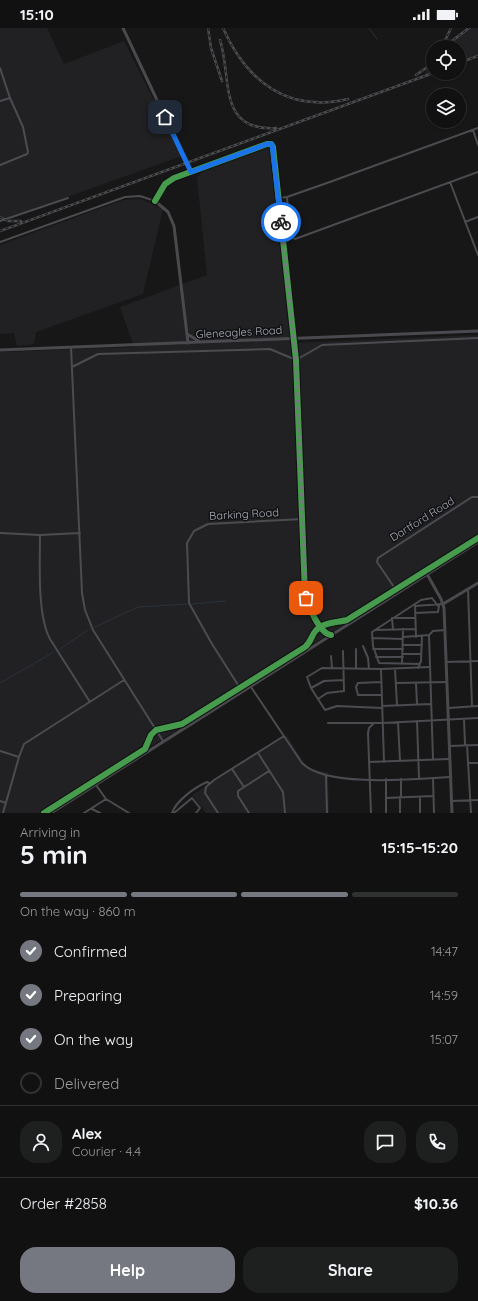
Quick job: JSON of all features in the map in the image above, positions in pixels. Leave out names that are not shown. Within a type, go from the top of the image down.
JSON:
[{"type":"street","points":[[123,28],[191,172]]},
{"type":"street","points":[[0,68],[10,98],[23,127],[28,152],[27,154],[0,165]]},
{"type":"street","points":[[0,102],[10,98]]},
{"type":"street","points":[[279,198],[287,197],[478,128]]},
{"type":"street","points":[[473,130],[478,145]]},
{"type":"street","points":[[155,201],[167,182],[271,144],[274,148],[296,360],[305,595],[308,606],[324,632],[324,640]]},
{"type":"street","points":[[284,244],[292,238],[478,172]]},
{"type":"street","points":[[450,182],[478,255]]},
{"type":"street","points":[[0,242],[122,198],[140,196],[155,201],[168,212],[174,226],[188,343]]},
{"type":"street","points":[[287,197],[290,235],[292,238]]},
{"type":"street","points":[[0,221],[68,198]]},
{"type":"street","points":[[465,222],[478,217]]},
{"type":"street","name":"Gleneagles Road","points":[[0,350],[478,330]]},
{"type":"street","points":[[188,334],[201,342]]},
{"type":"street","points":[[178,343],[186,338],[188,334]]},
{"type":"street","points":[[296,360],[322,345],[478,338]]},
{"type":"street","points":[[71,347],[82,593],[85,610],[93,630],[164,742]]},
{"type":"street","points":[[72,367],[98,354],[270,349],[296,360]]},
{"type":"street","name":"Dartford Road","points":[[396,590],[377,559],[390,548],[472,497],[478,498]]},
{"type":"street","name":"Barking Road","points":[[240,688],[190,605],[187,543],[194,531],[208,524],[302,519]]},
{"type":"street","points":[[0,533],[40,535],[80,534]]},
{"type":"street","points":[[40,535],[41,593],[46,629],[50,639],[90,702]]},
{"type":"street","points":[[44,813],[145,750],[151,735],[156,730],[182,724],[305,648],[315,631],[321,627],[332,622],[347,620],[478,538]]},
{"type":"street","points":[[51,813],[478,542]]},
{"type":"street","points":[[427,574],[440,605],[445,630],[452,813]]},
{"type":"street","points":[[415,605],[440,605],[478,583]]},
{"type":"street","points":[[468,589],[472,706]]},
{"type":"street","points":[[420,664],[380,664],[373,649],[372,638],[374,630],[421,600],[432,598],[440,605]]},
{"type":"street","points":[[415,605],[416,637]]},
{"type":"street","points":[[415,613],[438,612],[440,605]]},
{"type":"street","points":[[393,618],[416,618]]},
{"type":"street","points":[[393,618],[393,629]]},
{"type":"street","points":[[402,668],[403,629]]},
{"type":"street","points":[[374,630],[416,629]]},
{"type":"street","points":[[372,638],[416,637],[429,635],[433,631],[445,630]]},
{"type":"street","points":[[324,632],[331,635]]},
{"type":"street","points":[[429,635],[433,760]]},
{"type":"street","points":[[418,668],[420,664],[422,636]]},
{"type":"street","points":[[403,645],[422,645]]},
{"type":"street","points":[[363,646],[368,658],[369,669]]},
{"type":"street","points":[[373,649],[403,648]]},
{"type":"street","points":[[356,649],[356,668]]},
{"type":"street","points":[[318,699],[327,693],[343,692],[343,651]]},
{"type":"street","points":[[376,657],[421,654]]},
{"type":"street","points":[[331,656],[332,668]]},
{"type":"street","points":[[446,662],[478,661]]},
{"type":"street","points":[[429,668],[320,669],[308,676],[307,680],[325,710],[337,706],[382,707],[431,704]]},
{"type":"street","points":[[381,669],[384,762]]},
{"type":"street","points":[[395,669],[397,705]]},
{"type":"street","points":[[3,813],[22,748],[29,741],[124,680]]},
{"type":"street","points":[[311,688],[324,681],[344,680]]},
{"type":"street","points":[[381,682],[358,683],[356,686],[358,695],[382,695]]},
{"type":"street","points":[[396,683],[447,682]]},
{"type":"street","points":[[416,683],[417,704]]},
{"type":"street","points":[[251,686],[307,768],[326,775],[369,780],[450,777]]},
{"type":"street","points":[[448,708],[478,706]]},
{"type":"street","points":[[328,723],[383,723],[478,718]]},
{"type":"street","points":[[464,719],[471,813]]},
{"type":"street","points":[[417,721],[420,778]]},
{"type":"street","points":[[398,722],[400,761]]},
{"type":"street","points":[[370,813],[368,730],[374,723]]},
{"type":"street","points":[[173,813],[175,807],[195,789],[207,782],[210,783],[284,736]]},
{"type":"street","points":[[449,746],[478,744],[478,741]]},
{"type":"street","points":[[0,751],[19,757]]},
{"type":"street","points":[[258,753],[283,792],[285,813]]},
{"type":"street","points":[[369,762],[449,759]]},
{"type":"street","points":[[468,763],[478,763]]},
{"type":"street","points":[[232,769],[244,787]]},
{"type":"street","points":[[249,813],[237,794],[244,787],[269,771]]},
{"type":"street","points":[[326,775],[327,813]]},
{"type":"street","points":[[433,778],[434,813]]},
{"type":"street","points":[[386,779],[386,813]]},
{"type":"street","points":[[400,779],[400,813]]},
{"type":"street","points":[[210,783],[205,793],[218,813]]},
{"type":"street","points":[[96,785],[106,799],[125,812],[129,813]]},
{"type":"street","points":[[420,796],[420,813]]},
{"type":"street","points":[[386,798],[433,796]]},
{"type":"street","points":[[173,813],[192,798],[200,808],[196,813]]},
{"type":"street","points":[[84,813],[106,799]]},
{"type":"street","points":[[451,801],[478,800]]},
{"type":"street","points":[[0,801],[6,803]]},
{"type":"street","points":[[92,808],[100,813]]},
{"type":"shaded area","points":[[0,28],[47,28],[64,64],[124,41],[182,156],[0,221]]},
{"type":"shaded area","points":[[466,28],[478,28],[478,57],[466,61],[466,40],[451,40]]},
{"type":"shaded area","points":[[272,145],[292,343],[478,335],[478,540],[45,813],[0,813],[0,352],[134,347],[120,307],[207,275],[197,178],[203,170]]},
{"type":"shaded area","points":[[141,199],[163,209],[143,294],[36,332],[34,344],[17,346],[14,333],[0,334],[0,245],[123,200]]},
{"type":"shaded area","points":[[287,735],[304,763],[313,770],[328,772],[329,813],[206,813],[192,795]]},
{"type":"waterway","points":[[369,28],[377,39]]},
{"type":"waterway","points":[[192,604],[225,601]]},
{"type":"waterway","points":[[95,627],[138,607],[187,604]]},
{"type":"waterway","points":[[60,649],[88,630]]},
{"type":"waterway","points":[[0,683],[54,652]]},
{"type":"railway","points":[[208,28],[211,48],[222,81]]},
{"type":"railway","points":[[223,28],[244,64],[257,78],[272,89],[288,97],[307,101],[326,102],[348,99]]},
{"type":"railway","points":[[445,40],[451,28]]},
{"type":"railway","points":[[453,40],[469,28]]},
{"type":"railway","points":[[220,40],[230,99],[236,112],[244,121],[257,127],[276,128]]},
{"type":"railway","points":[[466,60],[478,56]]},
{"type":"railway","points":[[416,75],[426,68]]},
{"type":"railway","points":[[0,231],[426,76]]},
{"type":"railway","points":[[0,217],[8,221],[21,221]]},
{"type":"cycle path","points":[[155,201],[165,184],[174,178],[267,144],[271,144],[273,147],[296,360],[305,595],[319,625],[323,630],[331,635]]},
{"type":"cycle path","points":[[44,813],[145,749],[151,735],[156,730],[182,724],[305,647],[317,629],[325,625],[347,620],[478,538]]},
{"type":"way so far","points":[[281,222],[296,360],[306,598]]},
{"type":"route","points":[[165,117],[191,172],[267,144],[272,144],[274,148],[281,222]]}]
